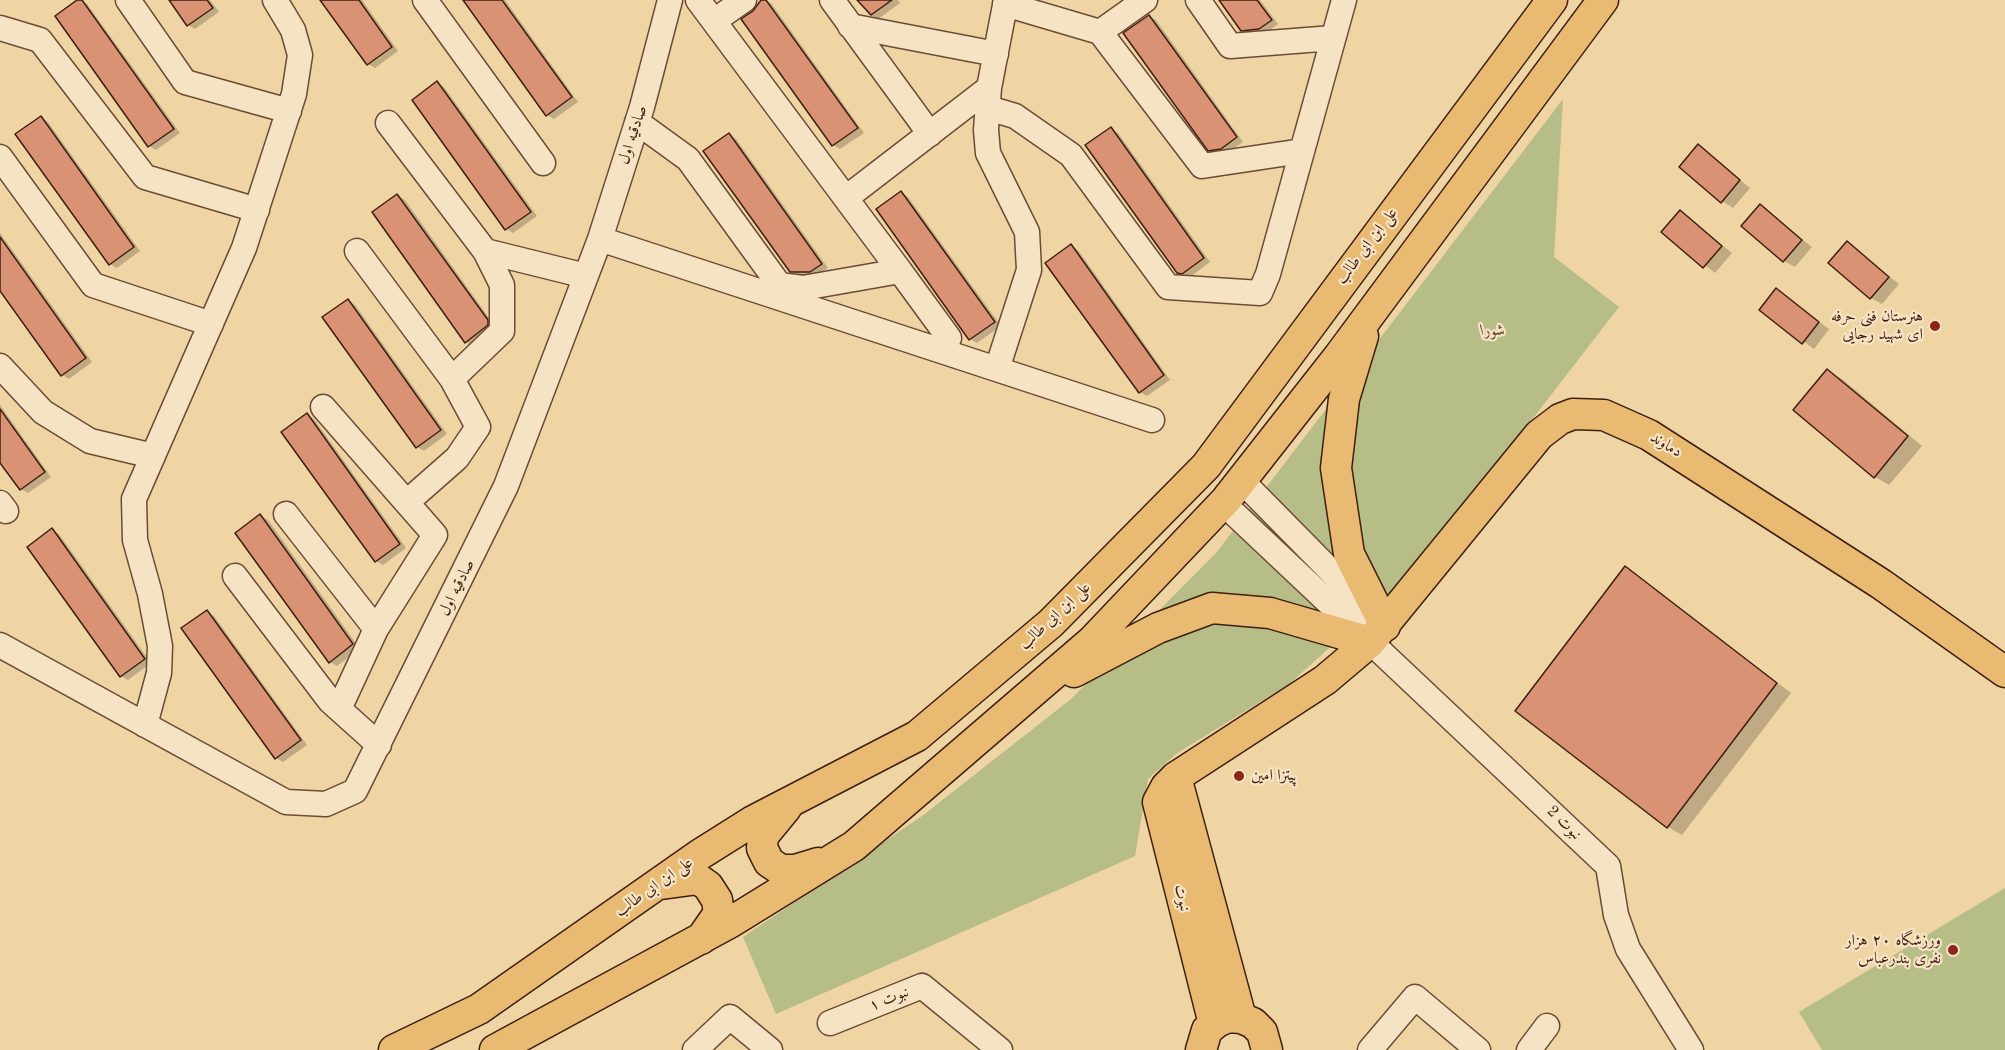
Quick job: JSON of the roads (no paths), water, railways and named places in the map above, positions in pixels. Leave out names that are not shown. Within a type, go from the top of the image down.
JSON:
[{"type":"main road","name":"علی ابن ابی طالب","points":[[394,1050],[479,1009],[753,821],[917,736],[1051,623],[1206,466],[1552,0]]},
{"type":"main road","points":[[495,1050],[701,939],[854,846],[1092,641],[1232,492],[1370,313],[1603,0]]},
{"type":"main road","points":[[1370,313],[1344,399],[1336,468],[1349,554],[1378,634]]},
{"type":"main road","name":"دماوند","points":[[1378,634],[1539,435],[1560,419],[1587,413],[1604,415],[1659,441],[1881,584],[2005,672]]},
{"type":"main road","points":[[1032,694],[1158,628],[1212,608],[1270,613],[1378,634]]},
{"type":"main road","name":"نبوت","points":[[1228,1021],[1158,802],[1166,787],[1176,777],[1325,680],[1378,634]]},
{"type":"main road","points":[[795,800],[763,836],[762,848],[769,862],[781,870],[795,870],[837,857]]},
{"type":"main road","points":[[657,885],[698,879],[708,886],[717,900],[719,913],[701,939]]},
{"type":"main road","points":[[1201,1050],[1202,1040],[1228,1021],[1253,1023],[1262,1032],[1267,1050]]},
{"type":"street","points":[[128,0],[185,82],[289,111]]},
{"type":"street","points":[[146,725],[159,673],[160,645],[150,594],[135,540],[134,499],[244,248],[294,94],[300,55],[293,30],[275,0]]},
{"type":"street","points":[[425,0],[543,163]]},
{"type":"street","name":"صادقیه اول","points":[[0,645],[286,802],[326,804],[356,791],[506,486],[600,238],[637,122],[670,0]]},
{"type":"street","points":[[698,0],[949,338]]},
{"type":"street","points":[[714,21],[744,0]]},
{"type":"street","points":[[832,0],[930,134]]},
{"type":"street","points":[[1100,32],[1145,0]]},
{"type":"street","points":[[1198,0],[1230,46],[1333,38]]},
{"type":"street","points":[[988,98],[1071,156],[1168,287],[1260,293],[1268,274],[1344,0]]},
{"type":"street","points":[[997,369],[1023,295],[1029,270],[1027,232],[988,153],[986,130],[988,98],[1006,2],[1100,32],[1202,166],[1302,151]]},
{"type":"street","points":[[850,26],[996,54]]},
{"type":"street","points":[[0,28],[40,40],[145,177],[257,210]]},
{"type":"street","points":[[846,198],[930,134],[988,98]]},
{"type":"street","points":[[637,122],[688,159],[785,293]]},
{"type":"street","points":[[388,123],[485,251],[502,285],[502,332],[452,379]]},
{"type":"street","points":[[0,157],[93,285],[211,324]]},
{"type":"street","points":[[600,238],[785,293],[997,369],[1152,420]]},
{"type":"street","points":[[357,251],[452,379],[478,427],[457,458],[407,502]]},
{"type":"street","points":[[485,251],[586,276]]},
{"type":"street","points":[[785,293],[900,271]]},
{"type":"street","points":[[0,366],[43,412],[90,441],[153,456]]},
{"type":"street","points":[[323,407],[435,535],[376,629],[339,709]]},
{"type":"street","name":"نبوت 2","points":[[1232,492],[1378,634],[1608,866],[1616,915],[1628,949],[1691,1050]]},
{"type":"street","points":[[286,514],[376,629]]},
{"type":"street","points":[[235,576],[339,709],[379,744]]},
{"type":"street","name":"نبوت ۱","points":[[830,1023],[922,986],[1000,1050]]},
{"type":"street","points":[[1370,1050],[1415,996],[1478,1050]]},
{"type":"street","points":[[695,1050],[730,1017],[770,1050]]},
{"type":"street","points":[[1529,1050],[1547,1026]]},
{"type":"place","name":"هنرستان فنی حرفه ای شهید رجایی","points":[[1935,326]]},
{"type":"place","name":"پیتزا امین","points":[[1239,776]]},
{"type":"place","name":"ورزشگاه ۲۰ هزار نفری بندرعباس","points":[[1953,950]]},
{"type":"park label","name":"شورا","points":[[1493,331]]}]
